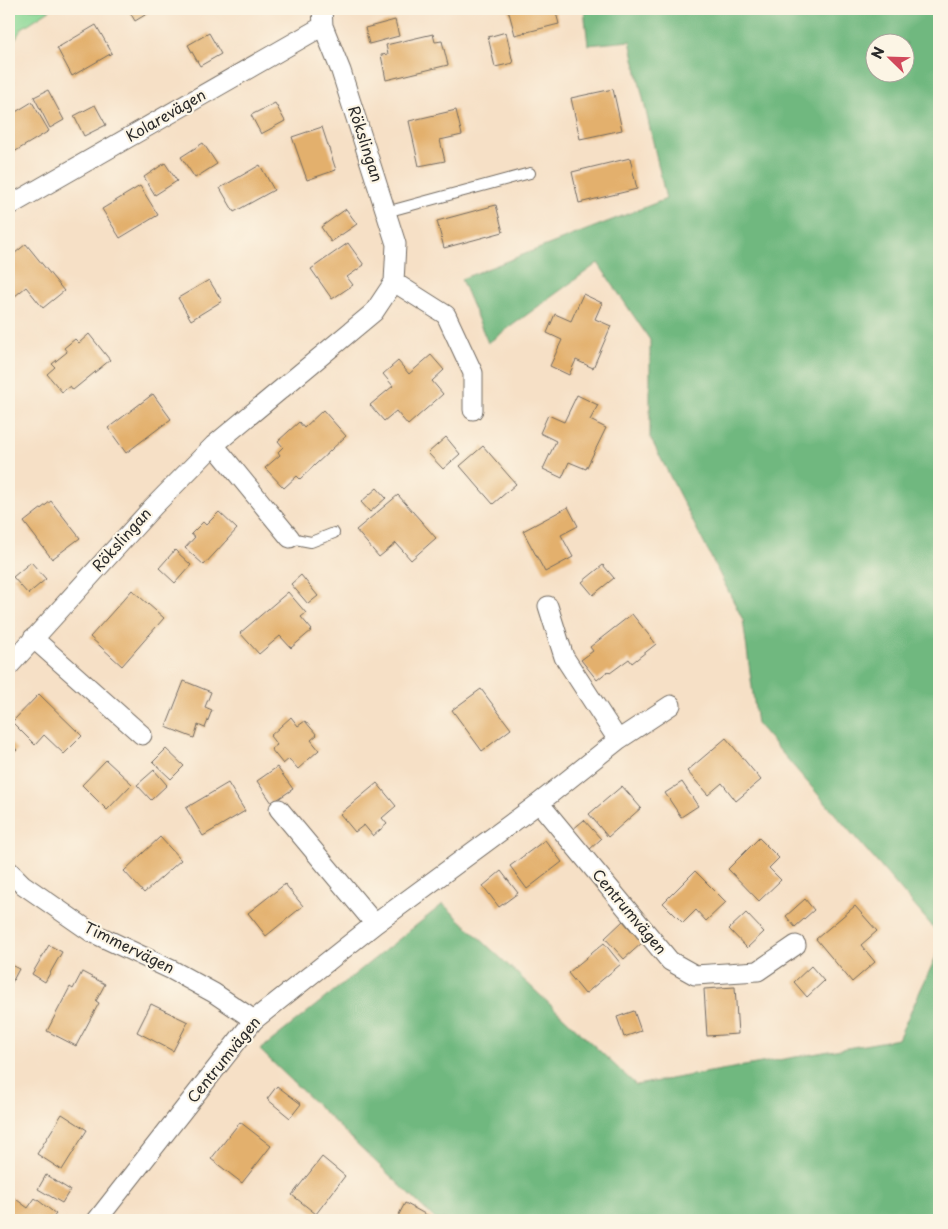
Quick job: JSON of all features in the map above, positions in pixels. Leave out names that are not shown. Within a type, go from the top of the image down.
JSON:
[{"type":"street","name":"Kolarevägen","points":[[9,206],[323,17]]},
{"type":"street","name":"Rökslingan","points":[[9,666],[152,507],[214,445],[374,312],[394,282],[396,244],[323,17]]},
{"type":"street","points":[[394,282],[446,315],[473,373],[473,410]]},
{"type":"street","points":[[214,445],[290,538]]},
{"type":"street","points":[[548,606],[564,657],[618,740]]},
{"type":"street","points":[[33,638],[142,735]]},
{"type":"street","name":"Centrumvägen","points":[[97,1220],[254,1020],[375,924],[539,803],[618,740],[671,705]]},
{"type":"street","name":"Centrumvägen","points":[[539,803],[670,961],[696,975],[758,971],[796,945]]},
{"type":"street","points":[[279,809],[375,924]]},
{"type":"street","name":"Timmervägen","points":[[9,871],[22,884],[91,932],[172,970],[214,993],[254,1020]]},
{"type":"lane","points":[[386,212],[530,173]]},
{"type":"lane","points":[[290,538],[311,542],[334,533]]},
{"type":"green space","points":[[9,9],[51,9],[22,28],[9,49]]},
{"type":"green space","points":[[584,9],[939,9],[939,934],[757,724],[743,620],[650,437],[650,340],[598,263],[488,343],[461,279],[666,199],[630,41],[588,45]]},
{"type":"green space","points":[[443,904],[636,1085],[898,1039],[939,950],[939,1220],[436,1220],[260,1050]]},
{"type":"building","points":[[128,9],[155,9],[135,21]]},
{"type":"building","points":[[508,9],[555,9],[559,24],[515,35]]},
{"type":"building","points":[[395,20],[399,36],[369,44],[365,28]]},
{"type":"building","points":[[96,25],[112,53],[72,76],[57,48]]},
{"type":"building","points":[[506,32],[513,63],[495,67],[488,37]]},
{"type":"building","points":[[209,33],[221,54],[200,66],[188,45]]},
{"type":"building","points":[[433,34],[435,42],[442,41],[448,65],[386,80],[381,55],[388,54],[386,45]]},
{"type":"building","points":[[613,89],[622,130],[580,139],[571,98]]},
{"type":"building","points":[[48,90],[64,120],[50,128],[34,97]]},
{"type":"building","points":[[32,102],[49,131],[9,155],[9,116]]},
{"type":"building","points":[[275,103],[285,121],[261,134],[251,115]]},
{"type":"building","points":[[95,105],[106,125],[84,136],[74,116]]},
{"type":"building","points":[[456,110],[462,135],[440,140],[445,161],[419,166],[409,121]]},
{"type":"building","points":[[322,127],[336,170],[307,180],[292,137]]},
{"type":"building","points":[[203,143],[217,164],[195,178],[181,157]]},
{"type":"building","points":[[630,158],[637,189],[579,203],[572,172]]},
{"type":"building","points":[[165,163],[177,181],[155,195],[144,177]]},
{"type":"building","points":[[260,165],[274,190],[234,212],[220,188]]},
{"type":"building","points":[[140,186],[158,215],[120,238],[102,209]]},
{"type":"building","points":[[496,205],[503,232],[444,248],[437,221]]},
{"type":"building","points":[[346,209],[357,224],[331,242],[321,227]]},
{"type":"building","points":[[348,243],[364,265],[347,277],[353,285],[332,299],[311,269]]},
{"type":"building","points":[[26,244],[64,291],[43,308],[26,287],[9,301],[9,258]]},
{"type":"building","points":[[209,280],[222,301],[191,320],[178,298]]},
{"type":"building","points":[[583,294],[602,303],[595,319],[611,326],[593,368],[576,360],[569,375],[550,366],[562,340],[547,333],[555,314],[571,321]]},
{"type":"building","points":[[89,334],[110,360],[73,390],[70,386],[62,392],[47,374],[55,367],[52,364],[67,352],[64,348],[75,339],[79,343]]},
{"type":"building","points":[[431,355],[444,370],[432,381],[443,394],[408,425],[396,411],[384,421],[370,405],[393,386],[383,374],[398,361],[409,374]]},
{"type":"building","points":[[153,394],[171,419],[126,453],[108,428]]},
{"type":"building","points":[[577,395],[598,405],[590,420],[606,428],[586,469],[569,462],[562,478],[543,469],[556,441],[540,433],[548,415],[564,422]]},
{"type":"building","points":[[323,410],[346,436],[300,479],[297,476],[284,488],[265,468],[280,455],[278,452],[283,447],[278,441],[299,422],[304,428]]},
{"type":"building","points":[[446,437],[460,454],[443,469],[428,453]]},
{"type":"building","points":[[483,446],[516,484],[493,504],[460,466]]},
{"type":"building","points":[[377,488],[386,498],[370,512],[361,502]]},
{"type":"building","points":[[398,495],[436,538],[411,560],[396,543],[379,557],[356,530]]},
{"type":"building","points":[[51,501],[80,538],[52,559],[24,522]]},
{"type":"building","points":[[568,507],[578,526],[561,535],[573,557],[545,572],[523,531]]},
{"type":"building","points":[[219,512],[237,529],[204,565],[185,548],[195,537],[191,534],[203,522],[206,525]]},
{"type":"building","points":[[175,550],[191,565],[175,583],[159,568]]},
{"type":"building","points":[[31,562],[46,579],[28,594],[13,577]]},
{"type":"building","points":[[603,565],[614,578],[593,595],[582,582]]},
{"type":"building","points":[[301,575],[318,596],[308,604],[291,584]]},
{"type":"building","points":[[132,590],[164,618],[122,666],[90,637]]},
{"type":"building","points":[[288,592],[306,613],[301,617],[312,630],[291,648],[280,636],[259,654],[240,633]]},
{"type":"building","points":[[632,614],[656,644],[632,663],[629,659],[597,680],[581,660],[593,651],[590,647]]},
{"type":"building","points":[[184,681],[211,692],[205,707],[212,710],[205,728],[198,725],[194,738],[166,727]]},
{"type":"building","points":[[481,689],[511,729],[482,751],[452,710]]},
{"type":"building","points":[[39,694],[82,736],[64,754],[44,735],[35,745],[12,722]]},
{"type":"building","points":[[291,717],[298,726],[305,721],[317,735],[311,740],[319,750],[298,769],[289,759],[283,764],[271,749],[277,745],[270,736]]},
{"type":"building","points":[[726,738],[761,780],[736,801],[722,783],[708,795],[687,771]]},
{"type":"building","points":[[9,741],[17,750],[9,758]]},
{"type":"building","points":[[166,749],[184,766],[171,779],[153,762]]},
{"type":"building","points":[[106,760],[132,784],[107,810],[82,785]]},
{"type":"building","points":[[277,767],[293,789],[272,803],[257,781]]},
{"type":"building","points":[[154,770],[167,785],[151,800],[137,785]]},
{"type":"building","points":[[682,782],[698,806],[681,817],[665,793]]},
{"type":"building","points":[[228,783],[245,811],[203,836],[186,808]]},
{"type":"building","points":[[377,783],[396,806],[382,818],[387,824],[373,836],[364,825],[355,832],[340,814]]},
{"type":"building","points":[[622,786],[641,808],[608,837],[589,814]]},
{"type":"building","points":[[584,820],[601,839],[589,850],[572,830]]},
{"type":"building","points":[[160,837],[181,860],[144,893],[124,871]]},
{"type":"building","points":[[759,838],[779,858],[769,868],[781,880],[759,901],[728,869]]},
{"type":"building","points":[[545,840],[562,862],[527,889],[510,866]]},
{"type":"building","points":[[501,871],[518,893],[499,907],[483,886]]},
{"type":"building","points":[[695,871],[726,902],[706,921],[696,910],[683,923],[663,903]]},
{"type":"building","points":[[285,884],[303,906],[266,936],[248,913]]},
{"type":"building","points":[[805,899],[814,910],[795,927],[786,916]]},
{"type":"building","points":[[855,906],[877,931],[861,945],[875,962],[852,982],[816,939]]},
{"type":"building","points":[[746,913],[764,932],[747,948],[729,929]]},
{"type":"building","points":[[623,921],[642,943],[624,959],[605,938]]},
{"type":"building","points":[[604,943],[621,964],[585,994],[568,973]]},
{"type":"building","points":[[49,945],[62,952],[45,982],[32,974]]},
{"type":"building","points":[[9,964],[19,969],[9,988]]},
{"type":"building","points":[[811,966],[824,981],[807,997],[794,982]]},
{"type":"building","points":[[82,972],[105,984],[96,1001],[99,1003],[76,1046],[47,1031],[70,987],[73,989]]},
{"type":"building","points":[[735,987],[738,1034],[707,1036],[704,989]]},
{"type":"building","points":[[151,1004],[188,1022],[173,1051],[137,1032]]},
{"type":"building","points":[[634,1011],[641,1031],[624,1037],[617,1017]]},
{"type":"building","points":[[277,1086],[301,1104],[290,1118],[267,1099]]},
{"type":"building","points":[[62,1114],[87,1130],[62,1170],[37,1154]]},
{"type":"building","points":[[240,1122],[271,1146],[242,1183],[211,1159]]},
{"type":"building","points":[[322,1157],[345,1176],[316,1214],[292,1195]]},
{"type":"building","points":[[46,1175],[70,1190],[62,1203],[38,1189]]},
{"type":"building","points":[[13,1197],[28,1208],[35,1198],[56,1214],[51,1220],[40,1220],[36,1217],[33,1220],[9,1220],[9,1202]]},
{"type":"building","points":[[405,1203],[432,1218],[431,1220],[396,1220]]}]
